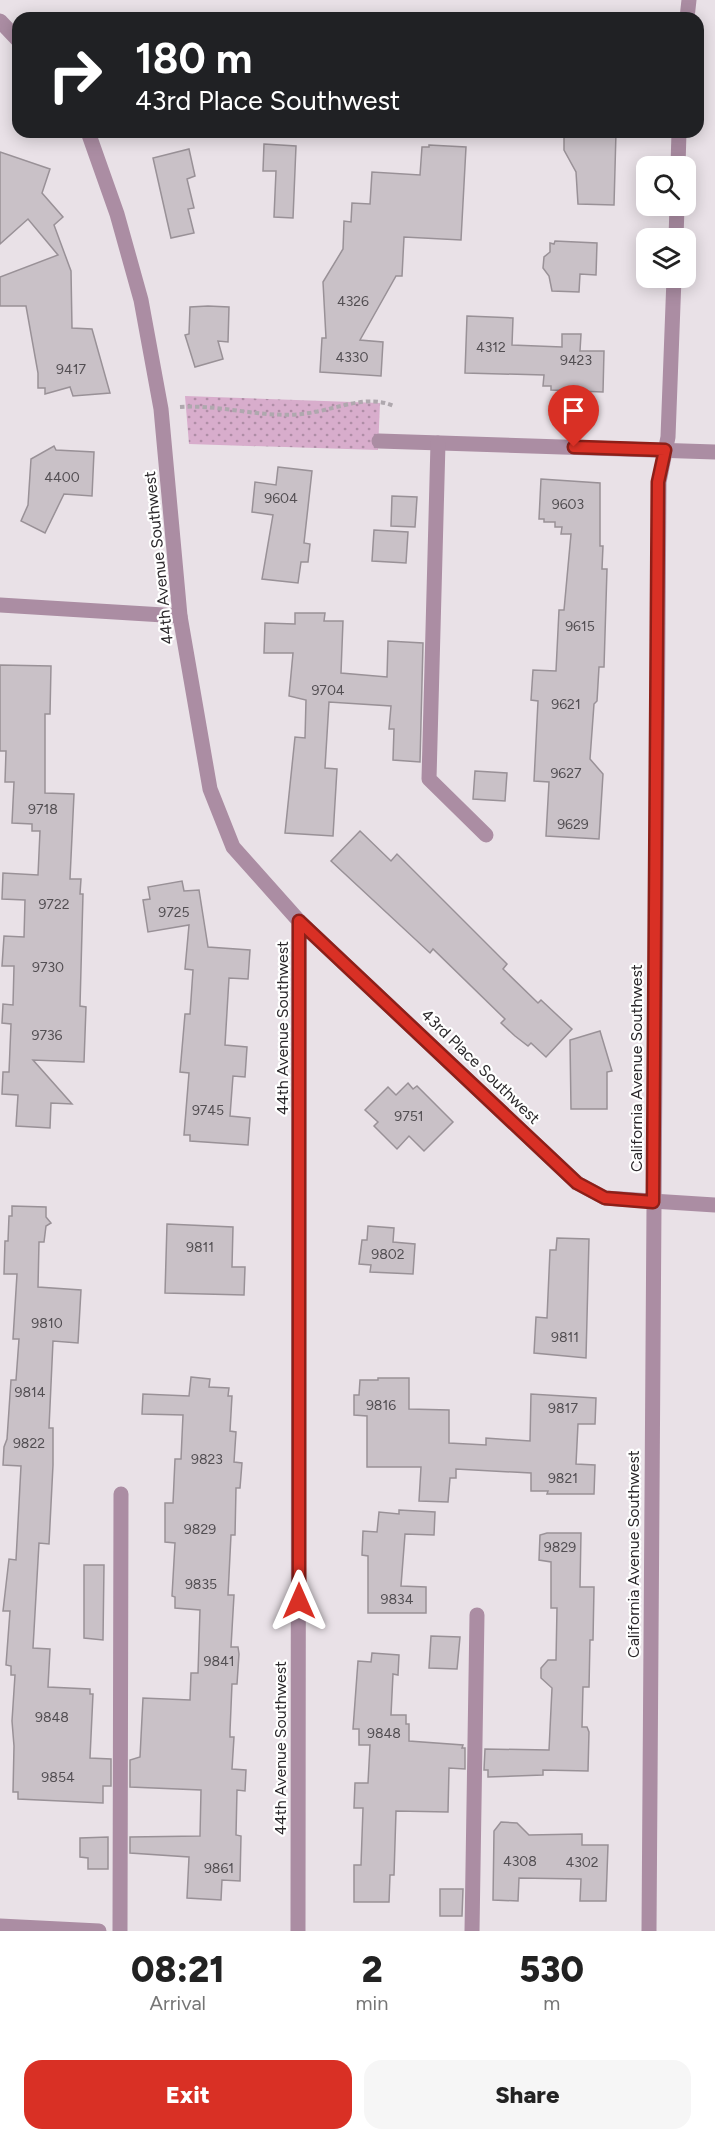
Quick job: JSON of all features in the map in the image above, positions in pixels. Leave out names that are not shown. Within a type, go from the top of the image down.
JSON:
[{"type":"street","points":[[0,21],[12,34]]},
{"type":"street","name":"44th Avenue Southwest","points":[[90,138],[117,214],[143,311],[161,409],[180,616],[210,789],[233,847],[299,921],[298,1931]]},
{"type":"street","points":[[678,156],[679,138]]},
{"type":"street","name":"California Avenue Southwest","points":[[649,1931],[658,482],[668,437],[674,288]]},
{"type":"street","points":[[379,441],[715,452]]},
{"type":"street","points":[[438,443],[429,779],[486,835]]},
{"type":"street","points":[[0,605],[180,616]]},
{"type":"street","name":"43rd Place Southwest","points":[[299,921],[577,1183],[605,1198],[715,1204]]},
{"type":"street","points":[[120,1931],[121,1494]]},
{"type":"street","points":[[472,1931],[477,1615]]},
{"type":"street","points":[[0,1926],[99,1931]]},
{"type":"path","points":[[174,407],[196,406],[274,414],[308,414],[379,399],[394,406]]},
{"type":"shaded area","points":[[185,396],[380,403],[378,450],[189,444]]},
{"type":"building","points":[[564,138],[616,138],[614,205],[578,204],[576,172],[564,150]]},
{"type":"building","points":[[264,144],[296,146],[293,218],[274,217],[276,171],[263,171]]},
{"type":"building","points":[[429,145],[466,147],[461,240],[404,237],[402,276],[396,276],[360,340],[383,342],[381,376],[320,372],[322,338],[326,338],[323,282],[343,249],[344,221],[351,222],[352,203],[370,204],[372,172],[420,175],[422,147],[429,147]]},
{"type":"building","points":[[189,149],[195,176],[187,179],[194,208],[188,209],[194,233],[171,238],[153,158]]},
{"type":"building","points":[[0,152],[50,169],[42,193],[63,217],[54,225],[71,271],[72,328],[92,329],[110,393],[73,396],[70,387],[45,394],[45,388],[38,388],[38,373],[26,306],[0,306],[0,277],[58,255],[28,219],[0,244]]},
{"type":"building","points":[[555,241],[597,243],[596,275],[580,274],[579,292],[552,291],[549,276],[543,268],[544,257],[550,252],[550,243],[554,244]]},
{"type":"building","points":[[190,307],[229,307],[228,342],[218,341],[223,359],[195,367],[185,335],[189,334]]},
{"type":"building","points":[[467,316],[513,318],[512,345],[562,347],[562,334],[581,334],[580,351],[604,351],[603,392],[551,390],[551,386],[543,386],[544,375],[465,373]]},
{"type":"building","points":[[54,446],[56,450],[94,452],[92,496],[64,494],[45,533],[21,521],[28,505],[31,459]]},
{"type":"building","points":[[278,467],[312,471],[304,543],[310,544],[308,562],[301,562],[298,583],[262,579],[273,515],[252,512],[255,482],[276,485]]},
{"type":"building","points":[[541,479],[600,483],[600,546],[603,546],[602,569],[607,569],[604,667],[599,667],[590,759],[603,774],[599,839],[546,836],[549,782],[534,781],[538,701],[531,700],[533,670],[556,671],[559,610],[564,610],[571,534],[561,534],[562,527],[555,527],[555,522],[544,522],[544,519],[539,519]]},
{"type":"building","points":[[392,496],[417,497],[415,527],[391,526]]},
{"type":"building","points":[[374,530],[408,532],[406,563],[372,561]]},
{"type":"building","points":[[295,613],[325,613],[324,621],[343,621],[341,673],[387,677],[388,641],[423,643],[420,762],[393,760],[394,729],[389,729],[391,706],[329,702],[325,768],[337,769],[333,836],[285,833],[295,737],[305,738],[306,700],[289,696],[293,653],[264,653],[265,623],[295,624]]},
{"type":"building","points":[[0,665],[51,666],[50,714],[45,714],[45,793],[74,794],[70,879],[81,879],[80,894],[83,894],[80,1006],[86,1007],[84,1062],[33,1060],[72,1104],[51,1103],[50,1128],[16,1126],[18,1095],[2,1094],[3,1072],[9,1072],[11,1024],[2,1023],[3,1004],[13,1005],[14,966],[2,966],[4,936],[24,937],[25,900],[2,899],[3,873],[38,875],[40,831],[32,831],[32,824],[12,823],[14,782],[5,782],[6,751],[0,751]]},
{"type":"building","points":[[475,771],[507,773],[505,801],[473,799]]},
{"type":"building","points":[[360,831],[391,861],[397,854],[507,964],[503,969],[538,1003],[541,1000],[572,1029],[546,1057],[531,1043],[528,1046],[515,1036],[501,1023],[505,1019],[433,949],[430,953],[331,861]]},
{"type":"building","points":[[182,881],[184,891],[199,890],[208,947],[250,950],[248,979],[229,978],[225,1045],[247,1047],[245,1077],[233,1076],[230,1116],[250,1118],[248,1145],[190,1141],[190,1135],[184,1135],[189,1073],[180,1072],[185,1014],[190,1014],[193,970],[185,969],[189,925],[148,932],[143,900],[150,899],[148,887]]},
{"type":"building","points":[[600,1031],[612,1071],[607,1072],[607,1109],[571,1109],[570,1040]]},
{"type":"building","points":[[408,1083],[413,1089],[417,1086],[453,1122],[424,1151],[409,1136],[397,1149],[374,1126],[378,1122],[365,1110],[388,1087],[396,1095]]},
{"type":"building","points":[[12,1206],[46,1207],[46,1217],[51,1223],[46,1226],[44,1242],[39,1242],[38,1287],[81,1290],[78,1343],[53,1341],[49,1428],[53,1428],[53,1465],[49,1544],[39,1543],[33,1648],[50,1649],[48,1687],[90,1689],[90,1694],[93,1694],[90,1758],[111,1759],[111,1786],[103,1786],[103,1803],[18,1799],[18,1792],[13,1792],[12,1721],[15,1675],[11,1675],[11,1666],[6,1665],[10,1611],[3,1611],[9,1559],[16,1560],[21,1466],[3,1465],[11,1380],[16,1380],[19,1339],[13,1339],[17,1274],[4,1274],[5,1241],[8,1241],[9,1216],[12,1216]]},
{"type":"building","points":[[167,1224],[233,1227],[232,1267],[245,1267],[244,1295],[165,1293]]},
{"type":"building","points":[[368,1226],[394,1228],[393,1242],[415,1244],[413,1274],[370,1272],[371,1265],[359,1264],[362,1240],[367,1240]]},
{"type":"building","points":[[557,1238],[589,1239],[586,1358],[534,1353],[536,1317],[547,1318],[550,1250],[556,1250]]},
{"type":"building","points":[[191,1377],[210,1379],[209,1387],[229,1388],[228,1396],[232,1396],[230,1431],[236,1432],[234,1462],[242,1463],[240,1488],[236,1488],[235,1535],[231,1535],[228,1595],[234,1595],[231,1647],[238,1647],[239,1654],[237,1684],[232,1684],[230,1737],[234,1737],[232,1769],[246,1770],[245,1791],[237,1790],[236,1835],[241,1836],[240,1881],[222,1880],[221,1900],[187,1898],[189,1857],[130,1853],[130,1837],[200,1836],[201,1790],[130,1787],[130,1760],[140,1757],[143,1698],[190,1700],[191,1673],[198,1673],[200,1610],[175,1608],[175,1597],[172,1596],[175,1543],[165,1542],[165,1503],[173,1503],[175,1459],[181,1459],[183,1415],[142,1414],[143,1394],[189,1396]]},
{"type":"building","points":[[378,1378],[409,1378],[409,1409],[449,1410],[449,1443],[486,1445],[486,1438],[530,1441],[531,1394],[596,1398],[595,1424],[578,1424],[576,1464],[595,1465],[594,1494],[547,1494],[548,1491],[531,1491],[531,1473],[456,1469],[456,1478],[450,1478],[448,1502],[419,1501],[421,1467],[367,1467],[367,1416],[354,1415],[354,1395],[359,1395],[360,1380],[378,1380]]},
{"type":"building","points":[[399,1510],[435,1512],[434,1535],[405,1534],[401,1586],[426,1587],[426,1613],[368,1613],[368,1556],[362,1555],[363,1531],[377,1532],[379,1512],[399,1514]]},
{"type":"building","points":[[581,1533],[580,1587],[594,1587],[589,1687],[583,1687],[582,1727],[587,1727],[589,1732],[588,1771],[543,1770],[543,1775],[488,1777],[488,1770],[484,1770],[485,1749],[549,1750],[552,1688],[541,1678],[541,1668],[548,1660],[556,1660],[557,1608],[551,1608],[551,1562],[539,1560],[540,1535]]},
{"type":"building","points":[[84,1565],[104,1565],[103,1640],[84,1638]]},
{"type":"building","points":[[431,1636],[460,1637],[457,1669],[429,1668]]},
{"type":"building","points":[[372,1653],[399,1655],[398,1675],[393,1674],[391,1715],[406,1715],[406,1724],[409,1724],[409,1741],[463,1745],[465,1769],[449,1768],[448,1812],[396,1811],[394,1875],[390,1875],[389,1902],[354,1902],[354,1865],[361,1865],[363,1808],[354,1808],[355,1783],[368,1783],[370,1745],[359,1745],[359,1729],[353,1729],[358,1661],[371,1662]]},
{"type":"building","points":[[501,1822],[517,1823],[529,1835],[582,1834],[582,1845],[608,1845],[606,1901],[580,1901],[581,1879],[519,1878],[518,1901],[493,1900],[494,1831]]},
{"type":"building","points":[[108,1837],[108,1869],[88,1869],[88,1858],[80,1857],[80,1838]]},
{"type":"building","points":[[440,1889],[463,1889],[462,1916],[440,1916]]},
{"type":"route","points":[[299,1601],[301,1058],[299,921],[416,1028],[577,1183],[605,1198],[653,1202],[658,482],[665,450],[574,447]]}]
